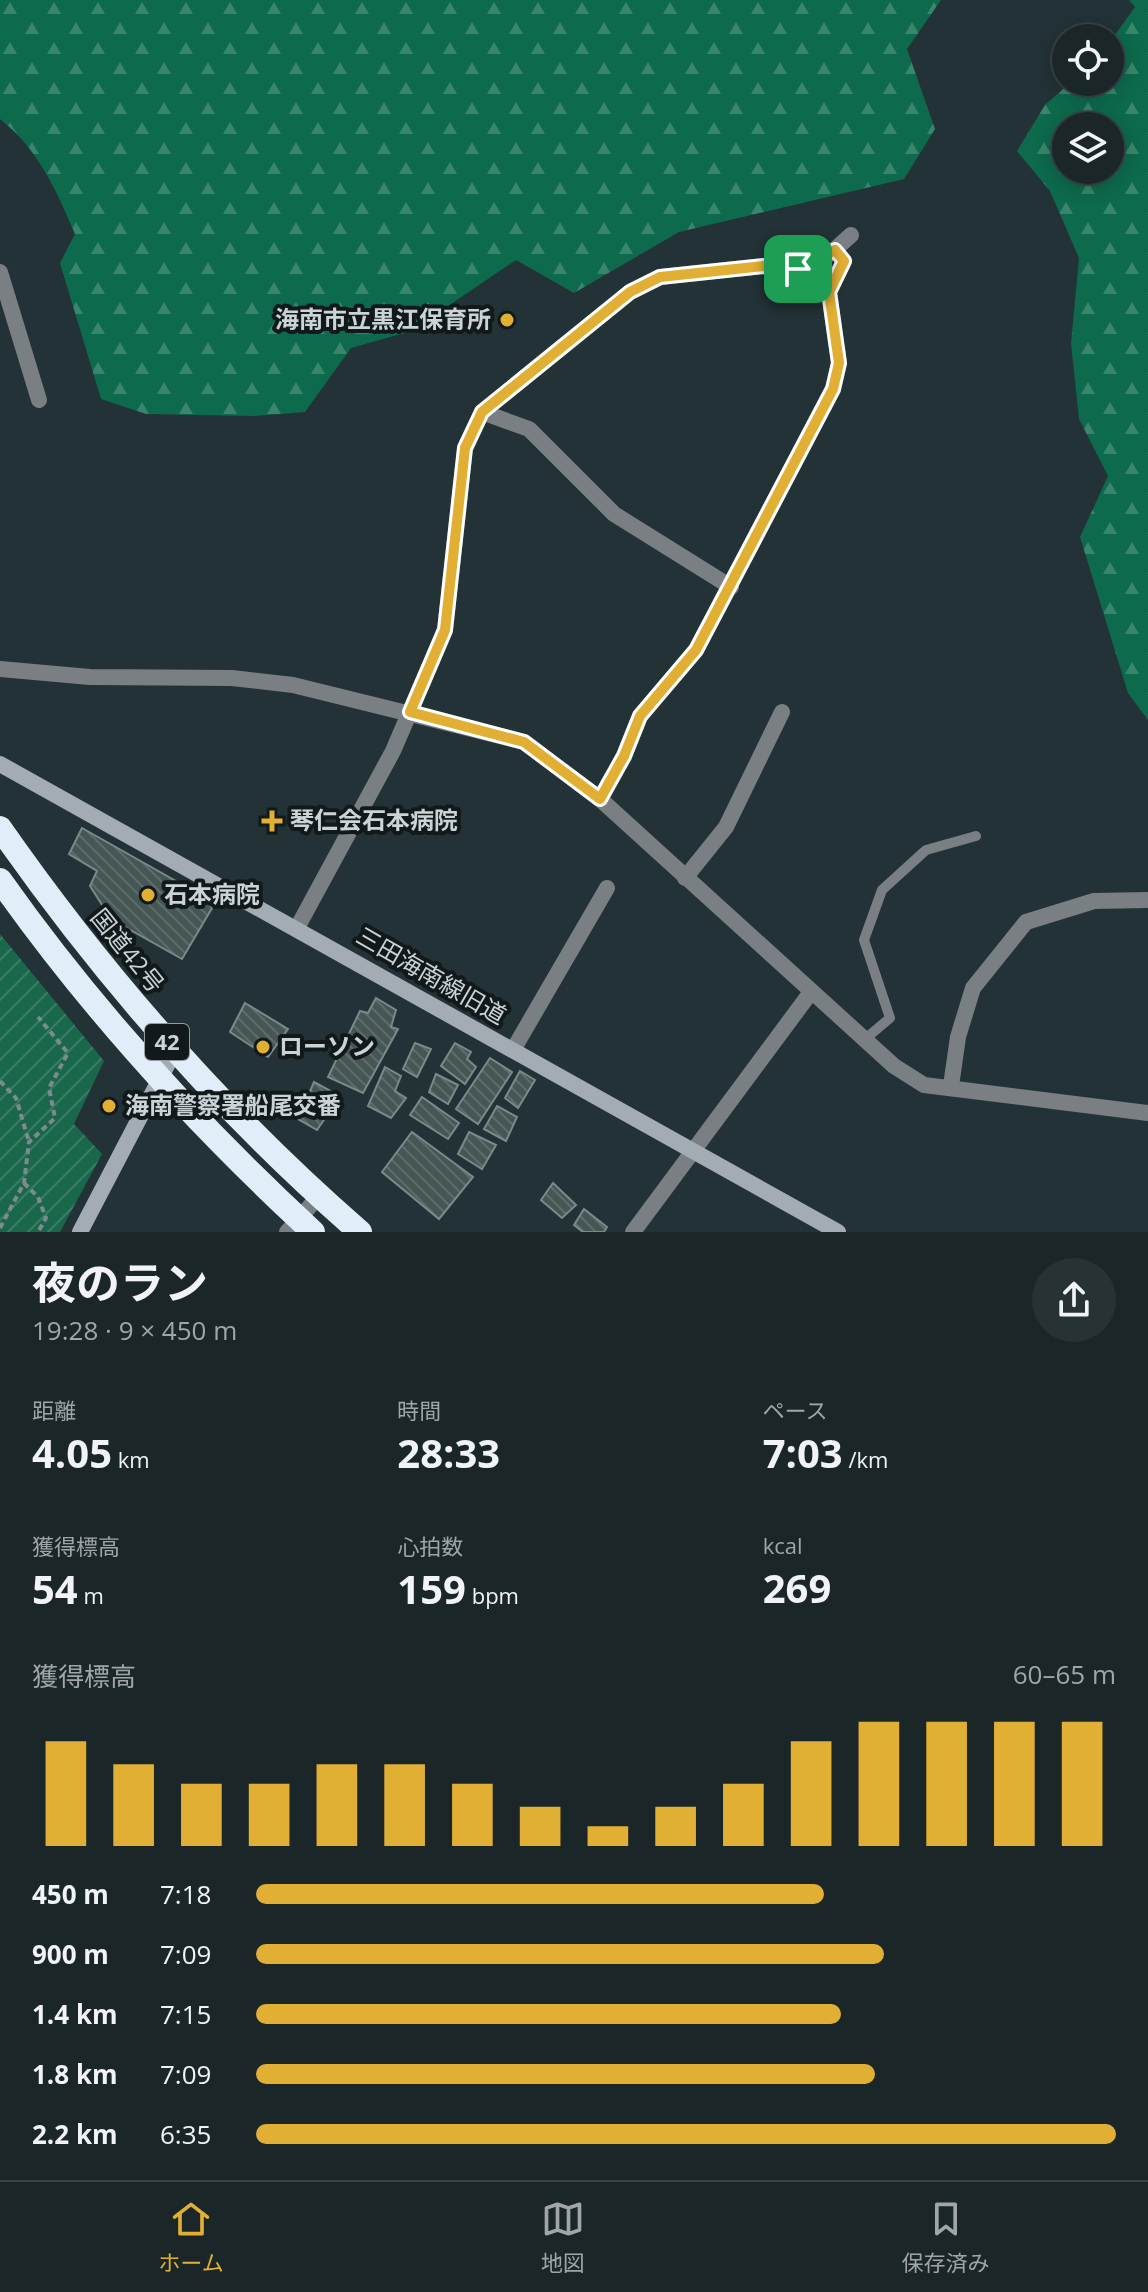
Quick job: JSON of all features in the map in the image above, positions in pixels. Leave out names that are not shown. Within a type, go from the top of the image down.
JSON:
[{"type":"highway","name":"国道42号","points":[[0,828],[84,944],[175,1050],[319,1196],[360,1232]]},
{"type":"highway","name":"42","points":[[0,880],[59,959],[159,1080],[299,1227]]},
{"type":"street","points":[[297,928],[393,751],[445,630],[465,448],[482,412],[630,292],[660,277],[764,266],[798,269],[835,250],[851,235]]},
{"type":"street","points":[[600,799],[624,756],[640,716],[696,650],[731,587],[772,499],[833,389],[839,363],[829,292],[844,261],[835,250]]},
{"type":"street","points":[[0,272],[39,400]]},
{"type":"street","points":[[482,412],[529,429],[614,514],[731,587]]},
{"type":"street","points":[[0,669],[90,677],[232,678],[293,685],[524,742],[600,799],[864,1040],[894,1066],[924,1085],[1148,1113]]},
{"type":"street","points":[[685,878],[726,827],[782,712]]},
{"type":"street","name":"三田海南線旧道","points":[[0,764],[838,1232]]},
{"type":"street","points":[[513,1050],[607,888]]},
{"type":"street","points":[[951,1086],[958,1037],[973,988],[1026,922],[1094,901],[1148,900]]},
{"type":"street","points":[[633,1232],[811,992]]},
{"type":"street","points":[[80,1232],[175,1050]]},
{"type":"street","points":[[299,1227],[319,1196]]},
{"type":"lane","points":[[864,1040],[890,1018],[864,940],[882,890],[926,850],[976,836]]},
{"type":"path","points":[[29,1142],[55,1118],[49,1088],[68,1053],[38,1017]]},
{"type":"path","points":[[0,1081],[16,1098],[29,1142],[24,1183],[0,1228]]},
{"type":"path","points":[[24,1183],[38,1197],[46,1218],[38,1232]]},
{"type":"green space","points":[[0,0],[941,0],[907,49],[935,129],[904,179],[679,232],[574,293],[516,260],[411,331],[351,348],[305,412],[254,416],[146,414],[101,399],[60,263],[75,234],[36,157],[0,119]]},
{"type":"green space","points":[[1129,0],[1148,0],[1148,720],[1128,693],[1080,537],[1108,476],[1079,419],[1071,343],[1079,258],[1050,191],[1017,151],[1045,105],[1055,96],[1124,96],[1123,24],[1135,7]]},
{"type":"green space","points":[[0,934],[104,1061],[74,1124],[102,1154],[60,1232],[0,1232]]},
{"type":"building","name":"石本病院","points":[[82,828],[215,903],[182,959],[111,919],[90,886],[97,871],[69,854]]},
{"type":"building","points":[[376,998],[396,1010],[391,1027],[398,1029],[363,1093],[328,1077],[360,1011],[368,1013]]},
{"type":"building","points":[[245,1003],[288,1029],[268,1057],[230,1032]]},
{"type":"building","points":[[415,1043],[431,1049],[417,1077],[403,1069]]},
{"type":"building","points":[[455,1043],[471,1052],[467,1059],[476,1067],[465,1084],[441,1066]]},
{"type":"building","points":[[490,1058],[512,1072],[478,1124],[456,1109]]},
{"type":"building","points":[[385,1067],[401,1076],[395,1091],[406,1098],[391,1118],[368,1106]]},
{"type":"building","points":[[520,1071],[535,1080],[518,1108],[505,1098]]},
{"type":"building","points":[[436,1074],[458,1085],[448,1104],[429,1092]]},
{"type":"building","points":[[314,1082],[340,1096],[317,1130],[298,1119]]},
{"type":"building","points":[[422,1097],[459,1123],[448,1139],[410,1115]]},
{"type":"building","points":[[497,1106],[517,1117],[506,1141],[484,1129]]},
{"type":"building","points":[[412,1132],[473,1177],[439,1219],[382,1172]]},
{"type":"building","points":[[469,1132],[496,1145],[482,1169],[458,1154]]},
{"type":"building","points":[[553,1183],[576,1205],[562,1218],[541,1200]]},
{"type":"building","points":[[584,1209],[607,1227],[604,1232],[583,1232],[574,1225]]},
{"type":"place","name":"海南市立黒江保育所","points":[[507,320]]},
{"type":"place","name":"琴仁会石本病院","points":[[272,821]]},
{"type":"place","name":"石本病院","points":[[148,895]]},
{"type":"place","name":"ローソン","points":[[263,1047]]},
{"type":"place","name":"海南警察署船尾交番","points":[[109,1106]]},
{"type":"route","points":[[835,250],[844,261],[829,292],[839,363],[833,389],[765,513],[731,587],[696,650],[640,716],[624,756],[600,799],[524,742],[410,712],[445,630],[465,448],[482,412],[630,292],[660,277],[764,266],[798,269],[835,250]]}]
